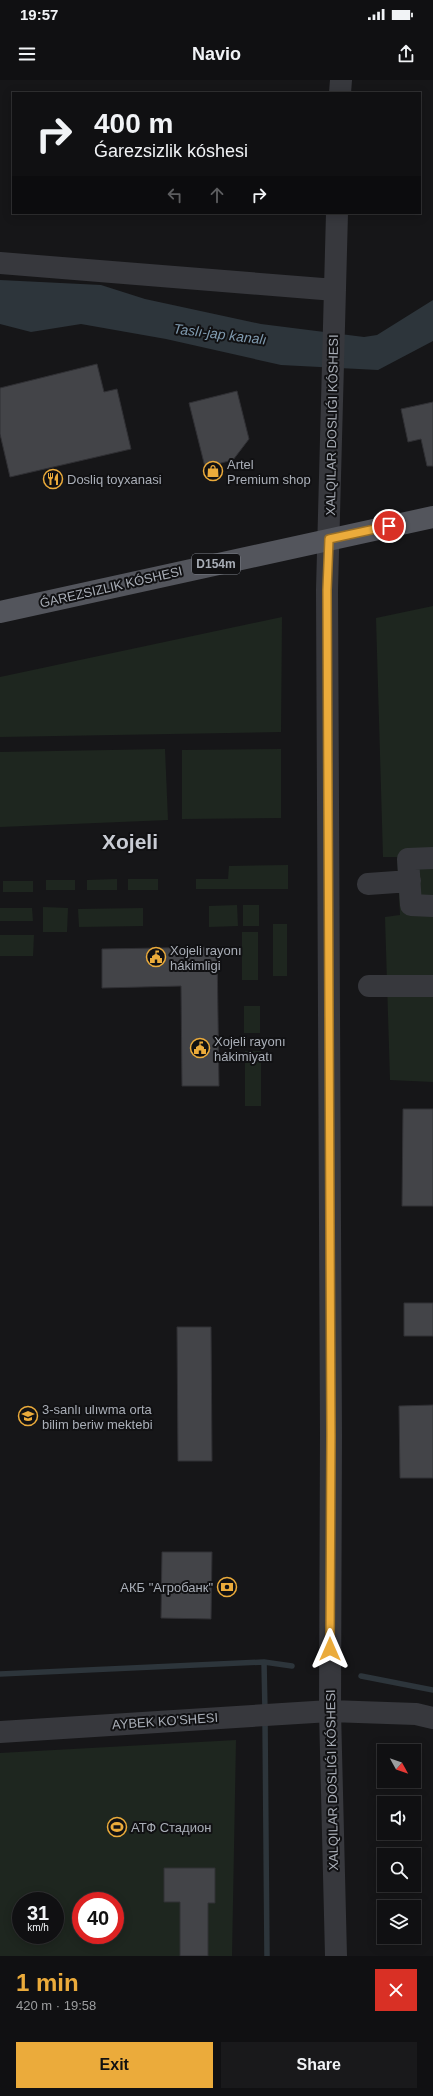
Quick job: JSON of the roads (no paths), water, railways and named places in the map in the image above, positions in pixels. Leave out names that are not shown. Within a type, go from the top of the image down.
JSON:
[{"type":"main road","name":"ǴAREZSIZLIK KÓSHESI","points":[[0,612],[433,517]]},
{"type":"street","points":[[340,92],[341,80]]},
{"type":"street","points":[[336,1956],[330,1711],[331,1435],[327,590],[337,214]]},
{"type":"street","points":[[0,263],[335,290]]},
{"type":"street","points":[[433,858],[408,859],[411,905],[433,906]]},
{"type":"street","points":[[368,884],[410,881]]},
{"type":"street","points":[[369,986],[433,986]]},
{"type":"street","name":"AYBEK KO'SHESI","points":[[0,1732],[330,1711],[416,1714],[433,1718]]},
{"type":"water","name":"Taslı-jap kanalı","points":[[0,280],[101,285],[145,299],[261,324],[364,337],[377,335],[433,300],[433,341],[378,370],[281,365],[166,339],[81,324],[31,332],[0,324]]},
{"type":"waterway","points":[[264,1662],[265,1712]]},
{"type":"waterway","points":[[0,1674],[264,1662],[292,1666]]},
{"type":"waterway","points":[[361,1676],[433,1690]]},
{"type":"waterway","points":[[265,1720],[267,1956]]},
{"type":"place","name":"Artel Premium shop","points":[[213,471]]},
{"type":"place","name":"Dosliq toyxanasi","points":[[53,479]]},
{"type":"place","name":"Xojeli rayonı hákimligi","points":[[156,957]]},
{"type":"place","name":"Xojeli rayonı hákimiyatı","points":[[200,1048]]},
{"type":"place","name":"3-sanlı ulıwma orta bilim beriw mektebi","points":[[28,1416]]},
{"type":"place","name":"АКБ \"Агробанк\"","points":[[227,1587]]},
{"type":"place","name":"АТФ Стадион","points":[[117,1827]]},
{"type":"district","name":"Xojeli","points":[[130,841]]}]
